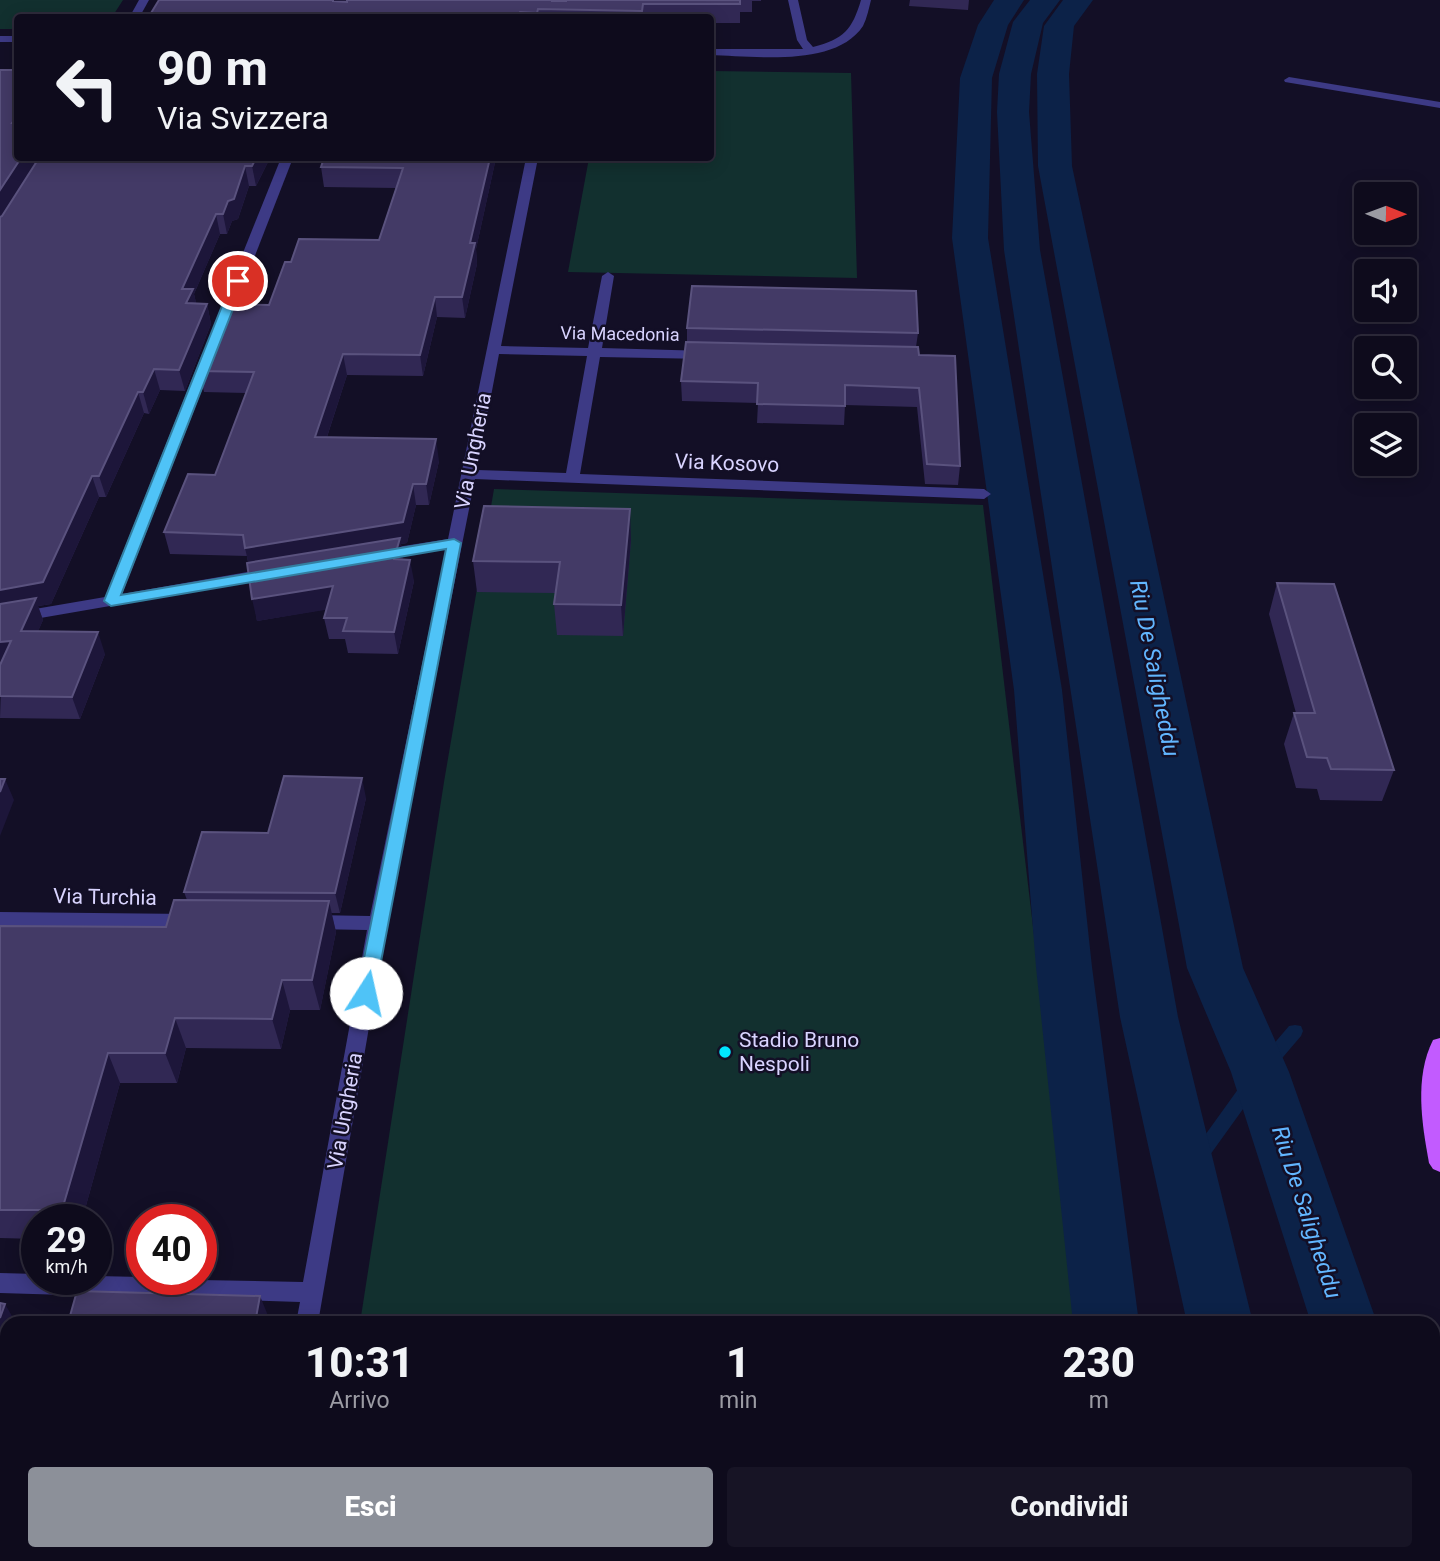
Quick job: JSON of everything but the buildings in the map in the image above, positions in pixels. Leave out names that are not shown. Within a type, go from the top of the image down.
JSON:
[{"type":"main road","points":[[1440,1046],[1436,1058],[1430,1115],[1440,1163]]},
{"type":"street","points":[[793,0],[802,40],[811,52]]},
{"type":"street","points":[[714,52],[811,52],[841,40],[857,27],[866,0]]},
{"type":"street","points":[[1289,80],[1440,105]]},
{"type":"street","points":[[111,601],[286,161]]},
{"type":"street","name":"Via Ungheria","points":[[308,1316],[378,923],[531,161]]},
{"type":"street","points":[[572,478],[608,276]]},
{"type":"street","name":"Via Macedonia","points":[[493,350],[719,356]]},
{"type":"street","name":"Via Kosovo","points":[[469,474],[984,494]]},
{"type":"street","points":[[364,558],[454,543]]},
{"type":"street","points":[[0,620],[285,571]]},
{"type":"street","name":"Via Turchia","points":[[0,919],[207,921]]},
{"type":"street","points":[[290,922],[378,923]]},
{"type":"street","points":[[0,1283],[313,1293]]},
{"type":"green space","points":[[0,0],[123,0],[114,14],[14,14],[14,29],[0,29]]},
{"type":"green space","points":[[714,71],[851,73],[857,278],[568,272],[588,161],[714,161]]},
{"type":"green space","name":"Stadio Bruno Nespoli","points":[[494,489],[983,505],[1079,1316],[361,1316],[444,782]]},
{"type":"waterway","name":"Riu De Saligheddu","points":[[1009,0],[993,25],[976,78],[970,238],[1038,690],[1064,967],[1105,1316]]},
{"type":"waterway","name":"Riu De Saligheddu","points":[[1045,0],[1028,22],[1015,74],[1013,112],[1022,250],[1149,1017],[1218,1316]]},
{"type":"waterway","name":"Riu De Saligheddu","points":[[1078,0],[1059,26],[1053,74],[1055,166],[1215,968],[1260,1072],[1342,1316]]},
{"type":"waterway","points":[[1186,1175],[1260,1072],[1295,1031]]},
{"type":"place","name":"Stadio Bruno Nespoli","points":[[725,1052]]},
{"type":"route","points":[[238,281],[111,601],[454,543],[366,993]]}]
